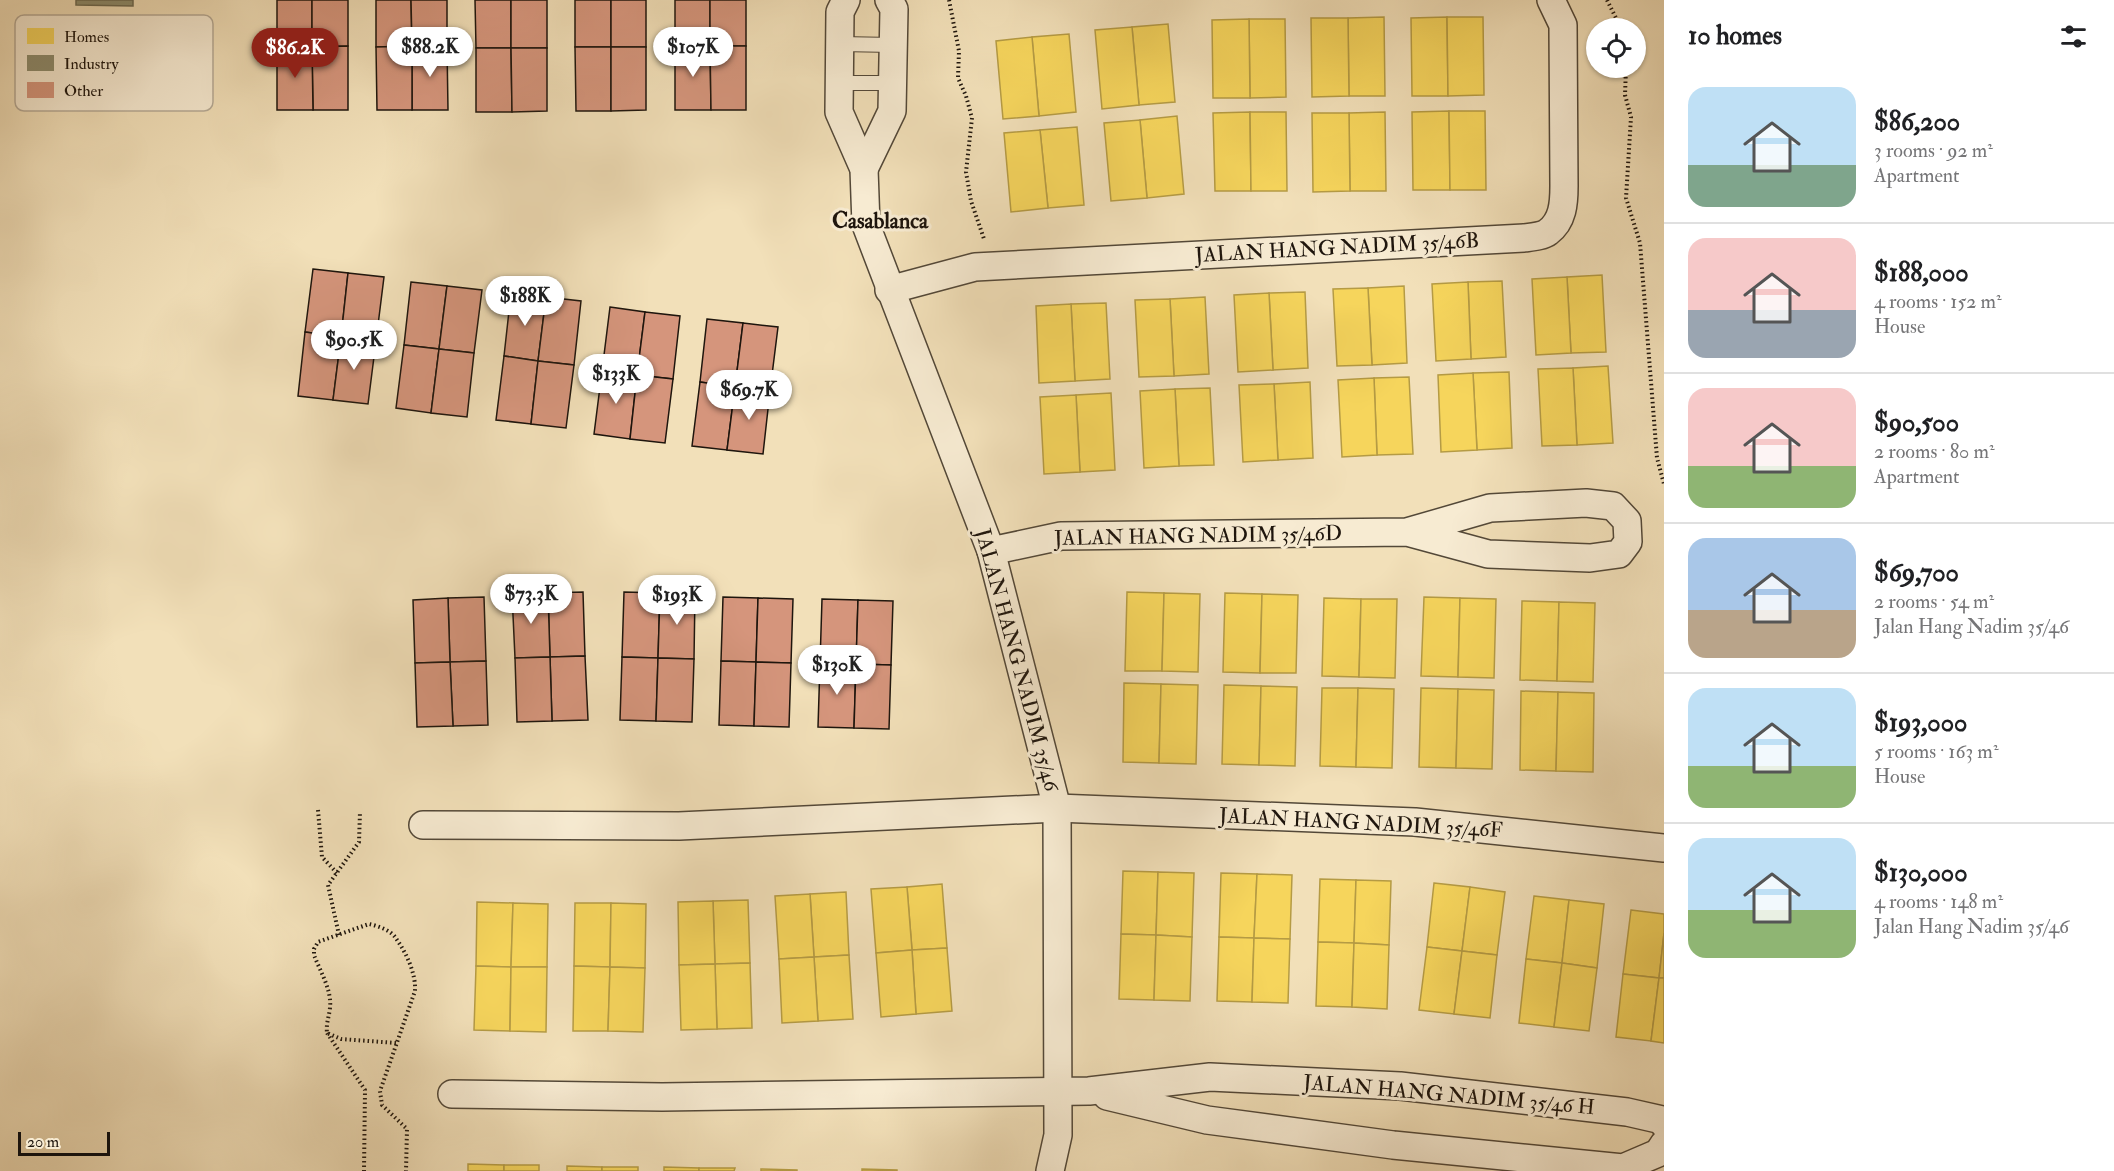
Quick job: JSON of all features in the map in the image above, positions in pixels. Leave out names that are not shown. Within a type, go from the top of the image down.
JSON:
[{"type":"street","name":"JALAN HANG NADIM 35/46","points":[[846,0],[840,12],[839,112],[864,168],[866,225],[991,551],[1057,808],[1058,1135],[1050,1171]]},
{"type":"street","name":"JALAN HANG NADIM 35/46","points":[[864,168],[892,111],[894,9],[890,0]]},
{"type":"street","name":"JALAN HANG NADIM 35/46B","points":[[889,290],[986,266],[1524,238],[1547,233],[1558,222],[1564,206],[1563,25],[1551,0]]},
{"type":"street","name":"JALAN HANG NADIM 35/46D","points":[[991,551],[1061,536],[1407,532],[1490,508],[1586,503],[1612,506],[1627,521],[1628,543],[1619,554],[1590,558],[1488,554],[1407,532]]},
{"type":"street","name":"JALAN HANG NADIM 35/46F","points":[[423,825],[679,826],[1057,808],[1415,822],[1664,848]]},
{"type":"street","name":"JALAN HANG NADIM 35/46 H","points":[[452,1094],[662,1097],[1057,1092],[1089,1091],[1210,1077],[1400,1086],[1627,1112],[1662,1120],[1664,1124]]},
{"type":"street","name":"JALAN HANG NADIM 35/46 H","points":[[1089,1091],[1207,1120],[1393,1145],[1623,1168],[1658,1153],[1664,1144]]},
{"type":"lane","points":[[840,44],[893,45]]},
{"type":"lane","points":[[840,83],[893,83]]},
{"type":"path","points":[[949,0],[959,51],[958,78],[972,118],[966,172],[971,201],[986,245],[986,266]]},
{"type":"path","points":[[1607,0],[1616,18]]},
{"type":"path","points":[[1626,78],[1625,95],[1631,117],[1626,198],[1640,243],[1657,458],[1664,484]]},
{"type":"path","points":[[318,810],[322,857],[337,873]]},
{"type":"path","points":[[339,935],[328,885],[359,842],[360,812]]},
{"type":"path","points":[[364,1171],[365,1090],[327,1033],[329,995],[314,955],[314,949],[318,942],[369,924],[394,935],[416,979],[416,991],[380,1091],[382,1105],[407,1130],[406,1171]]},
{"type":"path","points":[[327,1033],[341,1039],[396,1043]]},
{"type":"building: Homes","points":[[1384,17],[1385,96],[1349,96],[1348,18]]},
{"type":"building: Homes","points":[[1447,17],[1448,96],[1412,96],[1411,18]]},
{"type":"building: Homes","points":[[1447,17],[1483,17],[1484,95],[1448,96]]},
{"type":"building: Homes","points":[[1311,18],[1348,18],[1349,96],[1312,97]]},
{"type":"building: Homes","points":[[1249,19],[1285,19],[1286,97],[1250,98]]},
{"type":"building: Homes","points":[[1249,19],[1250,98],[1213,98],[1212,20]]},
{"type":"building: Homes","points":[[1168,24],[1175,102],[1139,105],[1132,27]]},
{"type":"building: Homes","points":[[1132,27],[1139,105],[1102,109],[1095,30]]},
{"type":"building: Homes","points":[[1069,34],[1076,112],[1039,116],[1032,37]]},
{"type":"building: Homes","points":[[1032,37],[1039,116],[1003,119],[996,41]]},
{"type":"building: Homes","points":[[1449,111],[1450,190],[1413,190],[1412,112]]},
{"type":"building: Homes","points":[[1449,111],[1485,111],[1486,190],[1450,190]]},
{"type":"building: Homes","points":[[1250,112],[1251,191],[1215,191],[1213,113]]},
{"type":"building: Homes","points":[[1250,112],[1286,112],[1287,191],[1251,191]]},
{"type":"building: Homes","points":[[1385,112],[1386,191],[1350,191],[1349,113]]},
{"type":"building: Homes","points":[[1312,113],[1349,113],[1350,191],[1313,192]]},
{"type":"building: Homes","points":[[1177,116],[1184,194],[1147,198],[1140,120]]},
{"type":"building: Homes","points":[[1140,120],[1147,198],[1111,201],[1104,123]]},
{"type":"building: Homes","points":[[1077,127],[1084,205],[1048,208],[1040,130]]},
{"type":"building: Homes","points":[[1040,130],[1048,208],[1011,212],[1004,133]]},
{"type":"building: Homes","points":[[1602,275],[1606,352],[1571,353],[1567,277]]},
{"type":"building: Homes","points":[[1567,277],[1571,353],[1536,355],[1532,279]]},
{"type":"building: Homes","points":[[1502,281],[1506,357],[1471,359],[1468,282]]},
{"type":"building: Homes","points":[[1468,282],[1471,359],[1436,361],[1432,284]]},
{"type":"building: Homes","points":[[1404,286],[1407,363],[1372,365],[1368,288]]},
{"type":"building: Homes","points":[[1368,288],[1372,365],[1337,366],[1333,289]]},
{"type":"building: Homes","points":[[1305,292],[1308,368],[1273,370],[1269,293]]},
{"type":"building: Homes","points":[[1269,293],[1273,370],[1238,372],[1234,295]]},
{"type":"building: Homes","points":[[1205,297],[1209,374],[1174,376],[1170,299]]},
{"type":"building: Homes","points":[[1170,299],[1174,376],[1139,377],[1135,300]]},
{"type":"building: Homes","points":[[1106,303],[1110,379],[1075,381],[1071,304]]},
{"type":"building: Homes","points":[[1071,304],[1075,381],[1039,383],[1036,306]]},
{"type":"building: Homes","points":[[1608,366],[1613,443],[1577,445],[1573,368]]},
{"type":"building: Homes","points":[[1573,368],[1577,445],[1542,446],[1538,369]]},
{"type":"building: Homes","points":[[1509,372],[1512,448],[1477,450],[1473,373]]},
{"type":"building: Homes","points":[[1473,373],[1477,450],[1441,452],[1438,375]]},
{"type":"building: Homes","points":[[1409,377],[1413,454],[1377,455],[1374,378]]},
{"type":"building: Homes","points":[[1374,378],[1377,455],[1342,457],[1338,380]]},
{"type":"building: Homes","points":[[1310,382],[1313,458],[1278,460],[1274,384]]},
{"type":"building: Homes","points":[[1274,384],[1278,460],[1243,462],[1239,385]]},
{"type":"building: Homes","points":[[1210,388],[1214,465],[1179,466],[1175,389]]},
{"type":"building: Homes","points":[[1175,389],[1179,466],[1144,468],[1140,391]]},
{"type":"building: Homes","points":[[1111,393],[1115,470],[1080,472],[1076,395]]},
{"type":"building: Homes","points":[[1076,395],[1080,472],[1044,474],[1040,397]]},
{"type":"building: Homes","points":[[1127,592],[1164,593],[1162,671],[1125,671]]},
{"type":"building: Homes","points":[[1164,593],[1200,594],[1198,672],[1162,671]]},
{"type":"building: Homes","points":[[1225,593],[1262,594],[1260,673],[1223,672]]},
{"type":"building: Homes","points":[[1262,594],[1298,595],[1296,673],[1260,673]]},
{"type":"building: Homes","points":[[1424,597],[1460,598],[1458,677],[1421,676]]},
{"type":"building: Homes","points":[[1324,598],[1361,599],[1359,677],[1322,676]]},
{"type":"building: Homes","points":[[1460,598],[1496,599],[1494,678],[1458,677]]},
{"type":"building: Homes","points":[[1361,599],[1397,599],[1395,678],[1359,677]]},
{"type":"building: Homes","points":[[1522,601],[1559,602],[1557,681],[1520,680]]},
{"type":"building: Homes","points":[[1559,602],[1595,603],[1593,682],[1557,681]]},
{"type":"building: Homes","points":[[1124,683],[1161,684],[1159,763],[1123,762]]},
{"type":"building: Homes","points":[[1161,684],[1198,685],[1196,764],[1159,763]]},
{"type":"building: Homes","points":[[1224,685],[1261,686],[1259,765],[1222,764]]},
{"type":"building: Homes","points":[[1261,686],[1297,687],[1295,766],[1259,765]]},
{"type":"building: Homes","points":[[1322,688],[1358,688],[1356,767],[1320,766]]},
{"type":"building: Homes","points":[[1358,688],[1394,689],[1392,768],[1356,767]]},
{"type":"building: Homes","points":[[1421,688],[1458,689],[1456,768],[1419,767]]},
{"type":"building: Homes","points":[[1458,689],[1494,690],[1492,769],[1456,768]]},
{"type":"building: Homes","points":[[1521,691],[1558,692],[1556,771],[1520,770]]},
{"type":"building: Homes","points":[[1558,692],[1594,693],[1593,772],[1556,771]]},
{"type":"building: Homes","points":[[1123,871],[1158,872],[1156,935],[1121,934]]},
{"type":"building: Homes","points":[[1158,872],[1194,873],[1192,937],[1156,935]]},
{"type":"building: Homes","points":[[1221,873],[1257,874],[1254,938],[1219,937]]},
{"type":"building: Homes","points":[[1257,874],[1292,875],[1290,939],[1254,938]]},
{"type":"building: Homes","points":[[1320,879],[1356,880],[1354,943],[1318,942]]},
{"type":"building: Homes","points":[[1356,880],[1391,881],[1389,945],[1354,943]]},
{"type":"building: Homes","points":[[1434,883],[1470,887],[1462,951],[1427,947]]},
{"type":"building: Homes","points":[[942,884],[947,948],[912,950],[907,887]]},
{"type":"building: Homes","points":[[907,887],[912,950],[876,953],[871,889]]},
{"type":"building: Homes","points":[[1470,887],[1505,892],[1497,955],[1462,951]]},
{"type":"building: Homes","points":[[846,892],[849,955],[814,957],[810,894]]},
{"type":"building: Homes","points":[[810,894],[814,957],[779,959],[775,896]]},
{"type":"building: Homes","points":[[1534,896],[1569,900],[1562,963],[1526,959]]},
{"type":"building: Homes","points":[[748,900],[750,963],[715,964],[713,901]]},
{"type":"building: Homes","points":[[1569,900],[1604,904],[1597,968],[1562,963]]},
{"type":"building: Homes","points":[[713,901],[715,964],[679,965],[678,902]]},
{"type":"building: Homes","points":[[477,902],[513,903],[511,967],[476,966]]},
{"type":"building: Homes","points":[[513,903],[548,904],[547,967],[511,967]]},
{"type":"building: Homes","points":[[575,903],[611,903],[610,967],[574,966]]},
{"type":"building: Homes","points":[[611,903],[646,904],[645,968],[610,967]]},
{"type":"building: Homes","points":[[1631,910],[1664,914],[1659,978],[1623,974]]},
{"type":"building: Homes","points":[[1664,933],[1664,978],[1659,978]]},
{"type":"building: Homes","points":[[1121,934],[1156,935],[1154,1000],[1119,999]]},
{"type":"building: Homes","points":[[1156,935],[1192,937],[1190,1001],[1154,1000]]},
{"type":"building: Homes","points":[[1219,937],[1254,938],[1252,1002],[1217,1001]]},
{"type":"building: Homes","points":[[1254,938],[1290,939],[1288,1003],[1252,1002]]},
{"type":"building: Homes","points":[[1318,942],[1354,943],[1352,1007],[1316,1006]]},
{"type":"building: Homes","points":[[1354,943],[1389,945],[1387,1009],[1352,1007]]},
{"type":"building: Homes","points":[[1427,947],[1462,951],[1454,1014],[1419,1010]]},
{"type":"building: Homes","points":[[947,948],[952,1011],[916,1014],[912,950]]},
{"type":"building: Homes","points":[[912,950],[916,1014],[881,1017],[876,953]]},
{"type":"building: Homes","points":[[1462,951],[1497,955],[1490,1018],[1454,1014]]},
{"type":"building: Homes","points":[[849,955],[853,1019],[818,1021],[814,957]]},
{"type":"building: Homes","points":[[814,957],[818,1021],[782,1023],[779,959]]},
{"type":"building: Homes","points":[[1526,959],[1562,963],[1554,1027],[1519,1023]]},
{"type":"building: Homes","points":[[750,963],[752,1028],[717,1029],[715,964]]},
{"type":"building: Homes","points":[[1562,963],[1597,968],[1589,1031],[1554,1027]]},
{"type":"building: Homes","points":[[715,964],[717,1029],[681,1030],[679,965]]},
{"type":"building: Homes","points":[[476,966],[511,967],[510,1031],[474,1030]]},
{"type":"building: Homes","points":[[574,966],[610,967],[608,1031],[573,1031]]},
{"type":"building: Homes","points":[[511,967],[547,967],[546,1032],[510,1031]]},
{"type":"building: Homes","points":[[610,967],[645,968],[643,1032],[608,1031]]},
{"type":"building: Homes","points":[[1623,974],[1659,978],[1651,1041],[1616,1037]]},
{"type":"building: Homes","points":[[1659,978],[1664,978],[1664,1043],[1651,1041]]},
{"type":"building: Homes","points":[[468,1164],[504,1165],[504,1171],[468,1171]]},
{"type":"building: Homes","points":[[504,1165],[539,1165],[539,1171],[504,1171]]},
{"type":"building: Homes","points":[[567,1166],[602,1167],[602,1171],[567,1171]]},
{"type":"building: Homes","points":[[602,1167],[638,1167],[638,1171],[602,1171]]},
{"type":"building: Homes","points":[[664,1167],[699,1168],[699,1171],[664,1171]]},
{"type":"building: Homes","points":[[699,1168],[735,1168],[734,1171],[699,1171]]},
{"type":"building: Homes","points":[[761,1169],[797,1170],[797,1171],[761,1171]]},
{"type":"building: Homes","points":[[862,1169],[897,1170],[897,1171],[862,1171]]},
{"type":"building: Industry","points":[[76,0],[133,0],[133,6],[76,5]]},
{"type":"building: Other","points":[[277,0],[312,0],[312,47],[277,47]]},
{"type":"building: Other","points":[[312,0],[348,0],[348,46],[312,47]]},
{"type":"building: Other","points":[[376,0],[411,0],[412,46],[376,47]]},
{"type":"building: Other","points":[[411,0],[447,0],[447,46],[412,46]]},
{"type":"building: Other","points":[[475,0],[511,0],[511,48],[476,48]]},
{"type":"building: Other","points":[[511,0],[547,0],[547,48],[511,48]]},
{"type":"building: Other","points":[[575,0],[611,0],[611,47],[575,47]]},
{"type":"building: Other","points":[[611,0],[646,0],[646,47],[611,47]]},
{"type":"building: Other","points":[[675,0],[710,0],[710,46],[675,46]]},
{"type":"building: Other","points":[[710,0],[746,0],[746,46],[710,46]]},
{"type":"building: Other","points":[[348,46],[348,110],[313,110],[312,47]]},
{"type":"building: Other","points":[[412,46],[447,46],[448,110],[412,110]]},
{"type":"building: Other","points":[[412,46],[412,110],[377,110],[376,47]]},
{"type":"building: Other","points":[[675,46],[710,46],[711,110],[675,110]]},
{"type":"building: Other","points":[[710,46],[746,46],[746,110],[711,110]]},
{"type":"building: Other","points":[[277,47],[312,47],[313,110],[277,110]]},
{"type":"building: Other","points":[[575,47],[611,47],[611,111],[576,111]]},
{"type":"building: Other","points":[[611,47],[646,47],[646,110],[611,111]]},
{"type":"building: Other","points":[[476,48],[511,48],[512,112],[476,112]]},
{"type":"building: Other","points":[[511,48],[547,48],[547,111],[512,112]]},
{"type":"building: Other","points":[[313,269],[348,273],[341,337],[305,332]]},
{"type":"building: Other","points":[[348,273],[384,277],[376,341],[341,337]]},
{"type":"building: Other","points":[[411,282],[447,286],[439,349],[404,345]]},
{"type":"building: Other","points":[[447,286],[482,290],[474,353],[439,349]]},
{"type":"building: Other","points":[[511,293],[546,297],[538,361],[504,356]]},
{"type":"building: Other","points":[[546,297],[581,301],[574,365],[538,361]]},
{"type":"building: Other","points":[[610,307],[645,312],[637,375],[602,371]]},
{"type":"building: Other","points":[[645,312],[680,316],[673,379],[637,375]]},
{"type":"building: Other","points":[[707,319],[743,323],[735,387],[700,382]]},
{"type":"building: Other","points":[[743,323],[778,327],[770,391],[735,387]]},
{"type":"building: Other","points":[[305,332],[341,337],[333,400],[298,396]]},
{"type":"building: Other","points":[[341,337],[376,341],[368,404],[333,400]]},
{"type":"building: Other","points":[[404,345],[439,349],[431,413],[396,408]]},
{"type":"building: Other","points":[[439,349],[474,353],[467,417],[431,413]]},
{"type":"building: Other","points":[[504,356],[538,361],[531,424],[496,420]]},
{"type":"building: Other","points":[[538,361],[574,365],[566,428],[531,424]]},
{"type":"building: Other","points":[[602,371],[637,375],[630,439],[594,434]]},
{"type":"building: Other","points":[[637,375],[673,379],[665,443],[630,439]]},
{"type":"building: Other","points":[[700,382],[735,387],[727,450],[692,446]]},
{"type":"building: Other","points":[[735,387],[770,391],[763,454],[727,450]]},
{"type":"building: Other","points":[[583,592],[585,656],[550,657],[548,593]]},
{"type":"building: Other","points":[[624,592],[660,593],[658,658],[622,657]]},
{"type":"building: Other","points":[[548,593],[550,657],[515,658],[512,594]]},
{"type":"building: Other","points":[[660,593],[695,594],[694,659],[658,658]]},
{"type":"building: Other","points":[[484,597],[486,661],[450,662],[448,598]]},
{"type":"building: Other","points":[[723,597],[758,598],[756,662],[721,661]]},
{"type":"building: Other","points":[[448,598],[450,662],[415,663],[413,600]]},
{"type":"building: Other","points":[[758,598],[793,599],[791,663],[756,662]]},
{"type":"building: Other","points":[[822,599],[858,600],[856,664],[820,663]]},
{"type":"building: Other","points":[[858,600],[893,601],[891,665],[856,664]]},
{"type":"building: Other","points":[[585,656],[588,720],[552,721],[550,657]]},
{"type":"building: Other","points":[[550,657],[552,721],[517,722],[515,658]]},
{"type":"building: Other","points":[[622,657],[658,658],[656,721],[620,720]]},
{"type":"building: Other","points":[[658,658],[694,659],[692,722],[656,721]]},
{"type":"building: Other","points":[[486,661],[488,725],[453,726],[450,662]]},
{"type":"building: Other","points":[[721,661],[756,662],[754,726],[719,725]]},
{"type":"building: Other","points":[[450,662],[453,726],[417,727],[415,663]]},
{"type":"building: Other","points":[[756,662],[791,663],[789,727],[754,726]]},
{"type":"building: Other","points":[[820,663],[856,664],[854,728],[818,727]]},
{"type":"building: Other","points":[[856,664],[891,665],[889,729],[854,728]]},
{"type":"district","name":"Casablanca","points":[[880,221]]}]
